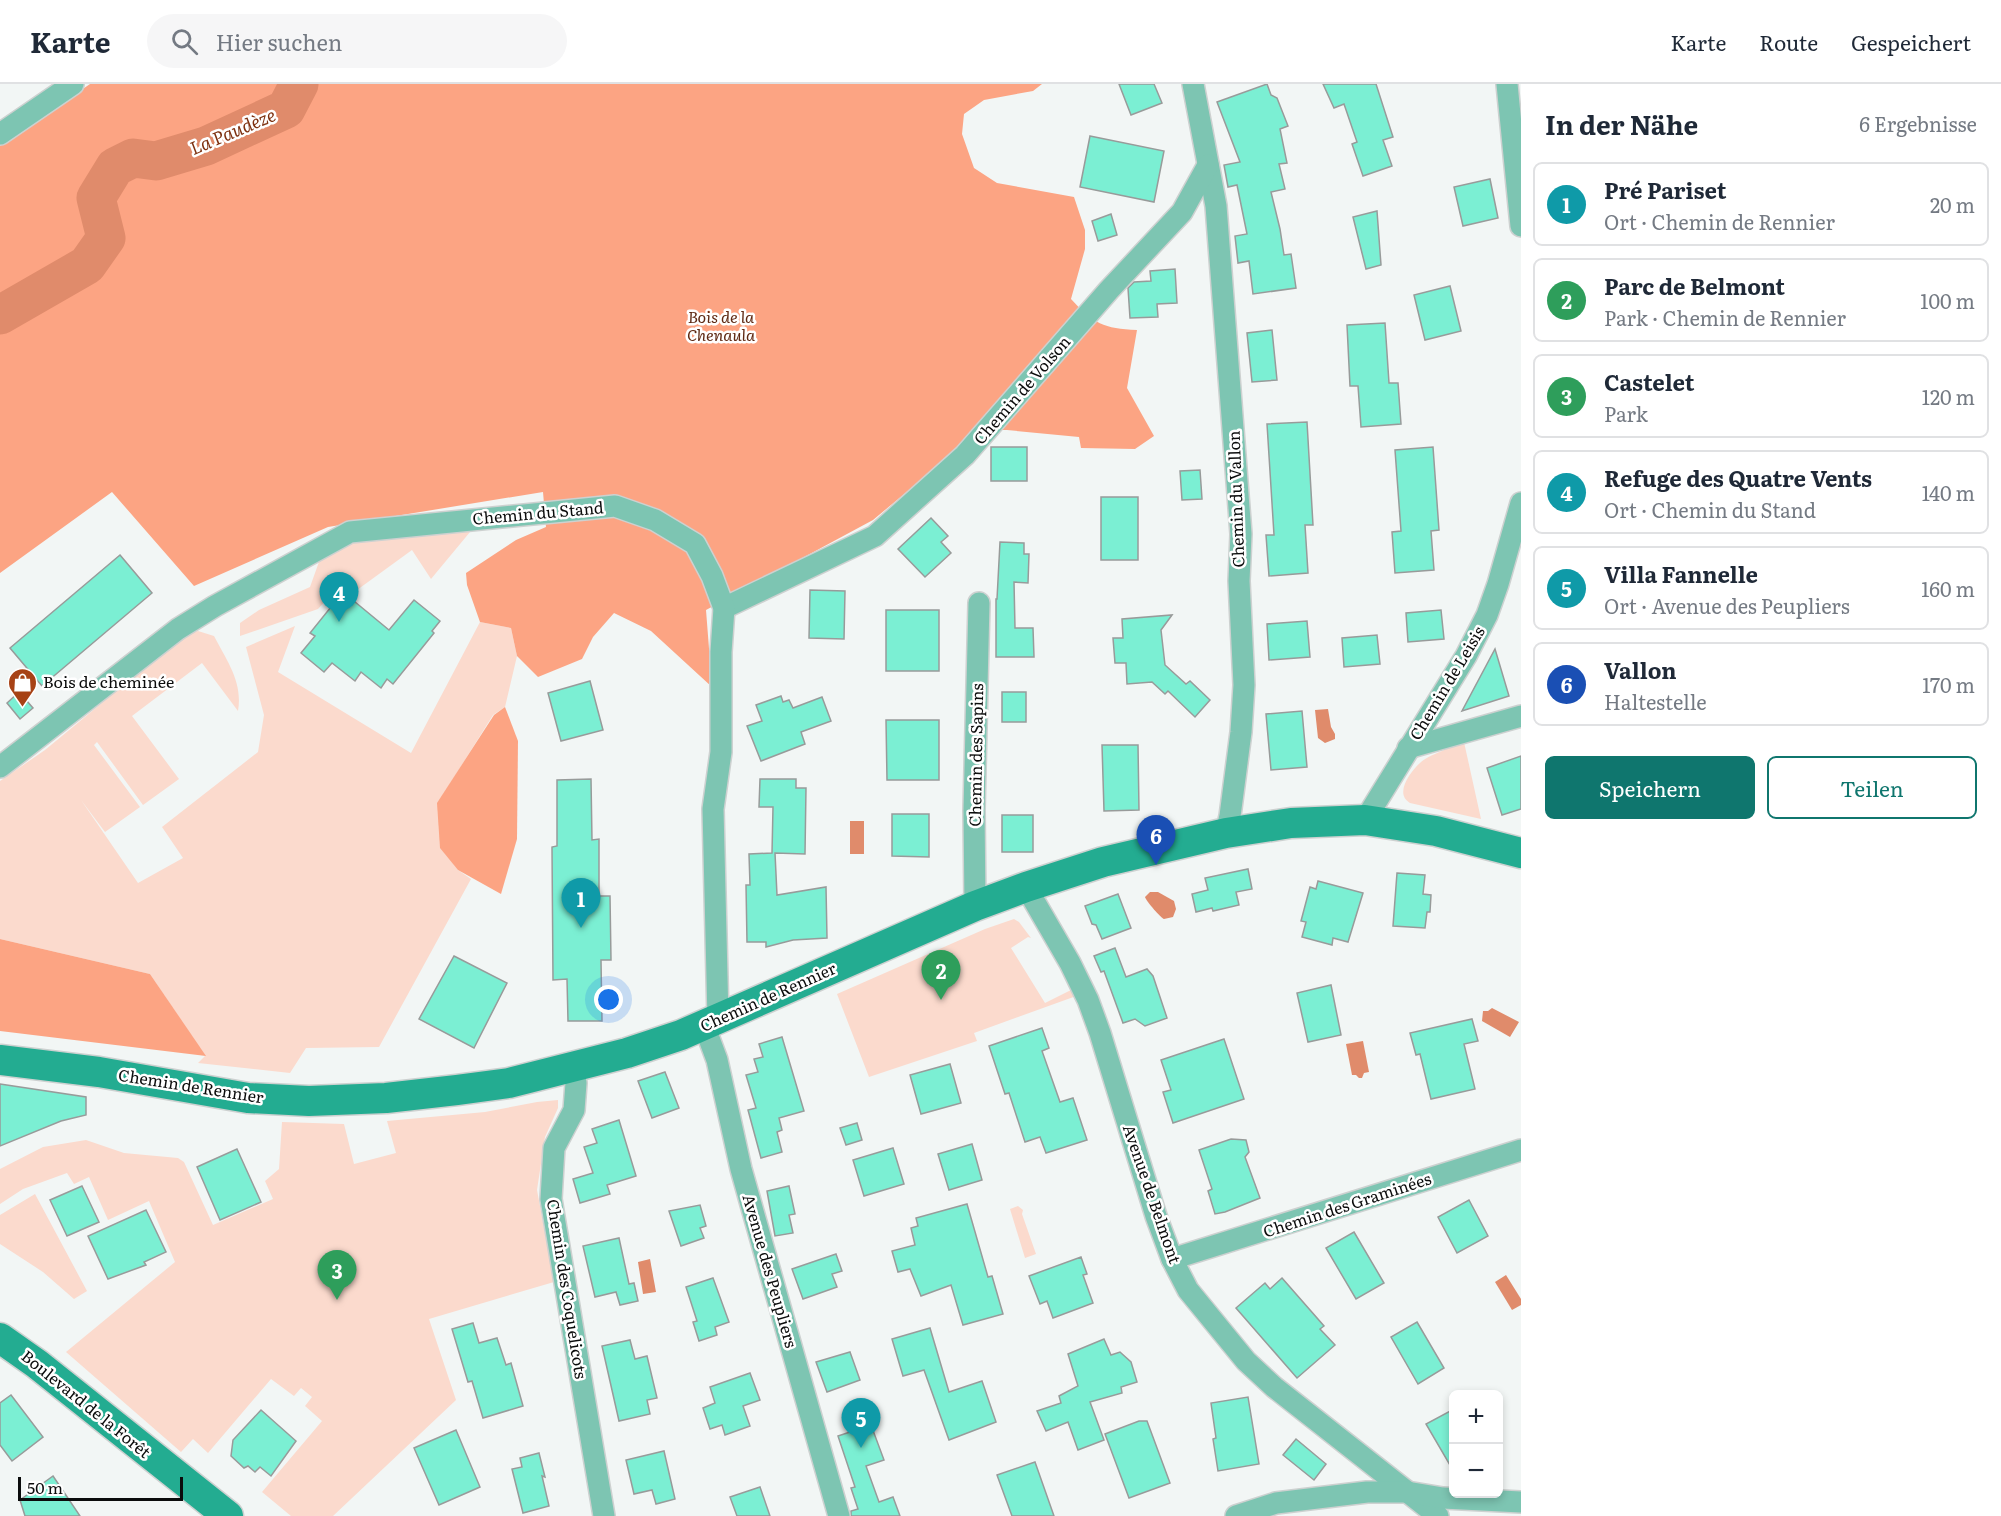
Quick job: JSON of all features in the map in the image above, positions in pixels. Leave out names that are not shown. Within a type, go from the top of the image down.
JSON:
[{"type":"street","points":[[0,134],[73,84]]},
{"type":"street","points":[[1193,84],[1208,165]]},
{"type":"street","points":[[1507,84],[1521,226]]},
{"type":"street","name":"Chemin de Volson","points":[[723,608],[875,536],[965,455],[1109,290],[1182,212],[1208,165]]},
{"type":"street","name":"Chemin du Vallon","points":[[1208,165],[1218,230],[1241,534],[1239,580],[1244,685],[1241,732],[1226,833]]},
{"type":"street","name":"Chemin de Leisis","points":[[1365,820],[1466,656],[1487,615],[1521,503]]},
{"type":"street","name":"Chemin du Stand","points":[[0,767],[178,629],[215,606],[350,532],[615,506],[655,520],[695,544],[712,576],[723,608],[722,753],[713,809],[711,1022]]},
{"type":"street","name":"Chemin des Sapins","points":[[975,906],[979,603]]},
{"type":"street","points":[[1408,748],[1521,716]]},
{"type":"street","name":"Chemin de Rennier","points":[[0,1060],[99,1072],[248,1098],[309,1101],[386,1098],[509,1083],[627,1053],[711,1022],[975,906],[1026,887],[1103,862],[1226,833],[1291,824],[1365,820],[1436,831],[1521,853]]},
{"type":"street","name":"Avenue de Belmont","points":[[1026,887],[1070,963],[1092,1011],[1156,1216],[1172,1259],[1188,1290],[1246,1361],[1274,1387],[1438,1516]]},
{"type":"street","name":"Avenue des Peupliers","points":[[711,1022],[741,1169],[839,1516]]},
{"type":"street","name":"Chemin des Coquelicots","points":[[572,1066],[576,1083],[574,1110],[554,1148],[551,1199],[604,1516]]},
{"type":"street","name":"Chemin des Graminées","points":[[1172,1259],[1521,1150]]},
{"type":"street","name":"Boulevard de la Forêt","points":[[0,1338],[38,1364],[228,1516]]},
{"type":"street","points":[[1236,1516],[1276,1503],[1367,1492],[1407,1492],[1443,1498],[1521,1502]]},
{"type":"shaded area","points":[[475,526],[431,579],[412,550],[357,590],[343,581],[318,609],[240,636],[240,623],[259,610],[310,587],[320,559],[342,544]]},
{"type":"shaded area","points":[[480,622],[511,628],[517,656],[505,707],[493,715],[438,803],[458,870],[471,879],[379,1047],[306,1048],[290,1073],[198,1063],[205,1056],[150,974],[0,939],[0,781],[45,750],[184,635],[198,631],[214,636],[236,681],[238,711],[202,663],[132,716],[179,779],[143,805],[97,742],[94,745],[140,807],[105,832],[81,800],[138,883],[183,858],[162,827],[258,752],[264,715],[246,647],[295,626],[278,672],[411,753]]},
{"type":"shaded area","points":[[1328,709],[1335,739],[1325,743],[1318,738],[1315,710]]},
{"type":"shaded area","points":[[1464,742],[1481,819],[1410,803],[1405,799],[1403,789],[1405,783],[1420,763]]},
{"type":"shaded area","points":[[850,821],[864,821],[864,854],[850,854]]},
{"type":"shaded area","points":[[1150,892],[1158,892],[1174,901],[1176,909],[1173,917],[1164,919],[1157,913],[1145,897]]},
{"type":"shaded area","points":[[1014,919],[1031,938],[1028,937],[1011,948],[1045,1003],[1075,988],[1079,995],[974,1033],[977,1041],[869,1077],[837,994],[985,929]]},
{"type":"shaded area","points":[[1492,1008],[1519,1022],[1510,1037],[1482,1021],[1483,1011]]},
{"type":"shaded area","points":[[1363,1041],[1369,1072],[1359,1078],[1352,1075],[1346,1044]]},
{"type":"shaded area","points":[[558,1100],[558,1108],[545,1137],[537,1190],[554,1282],[429,1319],[456,1400],[333,1516],[291,1516],[262,1492],[322,1421],[305,1406],[312,1397],[301,1388],[294,1396],[271,1379],[208,1453],[193,1439],[181,1452],[66,1352],[175,1262],[149,1201],[108,1220],[89,1177],[74,1184],[67,1173],[23,1189],[0,1204],[0,1169],[43,1147],[86,1140],[124,1153],[178,1158],[184,1162],[213,1225],[273,1199],[265,1181],[279,1169],[282,1122],[344,1124],[354,1164],[396,1153],[387,1121],[485,1112]]},
{"type":"shaded area","points":[[35,1194],[87,1291],[74,1299],[43,1272],[0,1244],[0,1215]]},
{"type":"shaded area","points":[[1018,1206],[1023,1210],[1022,1214],[1036,1254],[1025,1258],[1010,1209]]},
{"type":"shaded area","points":[[650,1259],[656,1292],[643,1294],[638,1262]]},
{"type":"shaded area","points":[[1506,1275],[1521,1299],[1521,1305],[1512,1310],[1495,1282]]},
{"type":"green space","name":"Bois de la Chenaula","points":[[90,84],[1042,84],[1033,91],[984,100],[964,114],[962,134],[974,168],[997,183],[1074,197],[1085,230],[1085,249],[1071,299],[1086,314],[1100,323],[1116,328],[1137,330],[1127,388],[1154,436],[1135,449],[1081,448],[1079,437],[1007,430],[981,430],[873,520],[706,610],[712,687],[651,631],[614,613],[593,637],[582,659],[538,677],[517,656],[511,628],[480,622],[467,585],[466,573],[516,540],[546,527],[543,492],[328,527],[194,586],[112,492],[0,573],[0,146]]},
{"type":"green space","points":[[505,707],[518,741],[517,839],[501,894],[458,870],[440,848],[437,803],[494,715]]},
{"type":"green space","points":[[0,939],[150,974],[206,1056],[0,1031]]},
{"type":"building","points":[[1119,84],[1154,84],[1162,103],[1131,115]]},
{"type":"building","points":[[1267,84],[1271,95],[1277,98],[1288,126],[1280,129],[1287,163],[1279,164],[1285,189],[1271,192],[1284,255],[1291,254],[1296,288],[1253,294],[1249,261],[1238,263],[1235,236],[1247,234],[1237,185],[1228,187],[1224,165],[1240,162],[1217,102]]},
{"type":"building","points":[[1323,84],[1376,84],[1393,137],[1383,140],[1392,166],[1363,176],[1352,144],[1357,142],[1344,104],[1334,108]]},
{"type":"building","points":[[1090,136],[1164,151],[1154,202],[1080,187]]},
{"type":"building","points":[[1490,179],[1498,218],[1463,226],[1454,187]]},
{"type":"building","points":[[1377,211],[1381,265],[1366,269],[1353,217]]},
{"type":"building","points":[[1111,214],[1117,235],[1098,241],[1092,221]]},
{"type":"building","points":[[1175,269],[1177,303],[1157,304],[1158,317],[1130,318],[1128,288],[1134,282],[1151,281],[1150,271]]},
{"type":"building","points":[[1450,286],[1461,331],[1425,340],[1414,295]]},
{"type":"building","points":[[1385,323],[1389,383],[1398,383],[1401,424],[1361,427],[1358,386],[1350,386],[1347,325]]},
{"type":"building","points":[[1272,330],[1277,380],[1252,382],[1247,333]]},
{"type":"building","points":[[1307,422],[1313,525],[1305,525],[1308,573],[1269,576],[1266,535],[1274,535],[1267,424]]},
{"type":"building","points":[[991,447],[1027,447],[1027,481],[991,481]]},
{"type":"building","points":[[1433,447],[1439,530],[1431,531],[1434,570],[1395,573],[1392,532],[1401,531],[1395,450]]},
{"type":"building","points":[[1200,470],[1202,499],[1182,500],[1180,471]]},
{"type":"building","points":[[1101,497],[1138,497],[1138,560],[1101,560]]},
{"type":"building","points":[[931,518],[948,536],[941,542],[951,553],[925,577],[898,549]]},
{"type":"building","points":[[1000,542],[1024,543],[1024,554],[1029,554],[1028,583],[1014,582],[1015,628],[1033,628],[1034,657],[996,657],[996,599]]},
{"type":"building","points":[[120,555],[152,593],[42,686],[10,648]]},
{"type":"building","points":[[810,590],[845,591],[844,639],[809,638]]},
{"type":"building","points":[[343,592],[389,630],[414,600],[440,621],[432,631],[434,633],[393,684],[387,679],[381,688],[361,672],[355,681],[332,663],[324,672],[301,653],[315,636],[310,633]]},
{"type":"building","points":[[886,610],[939,610],[939,671],[886,671]]},
{"type":"building","points":[[1441,610],[1444,639],[1408,642],[1406,613]]},
{"type":"building","points":[[1172,615],[1161,630],[1165,665],[1186,684],[1190,681],[1210,700],[1195,717],[1168,691],[1165,694],[1152,682],[1127,684],[1126,663],[1115,663],[1113,638],[1123,638],[1122,619]]},
{"type":"building","points":[[1307,621],[1310,657],[1269,660],[1267,624]]},
{"type":"building","points":[[1377,635],[1380,664],[1344,667],[1342,638]]},
{"type":"building","points":[[1495,649],[1509,696],[1462,711]]},
{"type":"building","points":[[590,681],[603,730],[561,741],[548,693]]},
{"type":"building","points":[[19,692],[33,708],[20,719],[7,703]]},
{"type":"building","points":[[1002,692],[1026,692],[1026,722],[1002,722]]},
{"type":"building","points":[[781,696],[783,702],[789,700],[793,708],[822,697],[831,721],[801,732],[805,744],[761,761],[747,726],[762,721],[756,705]]},
{"type":"building","points":[[1302,711],[1307,767],[1271,770],[1266,714]]},
{"type":"building","points":[[886,720],[939,720],[939,780],[887,780]]},
{"type":"building","points":[[1102,745],[1138,745],[1139,810],[1104,811]]},
{"type":"building","points":[[1521,756],[1521,809],[1502,815],[1487,768]]},
{"type":"building","points":[[591,779],[592,840],[599,839],[599,896],[610,896],[611,960],[601,960],[602,1021],[568,1021],[567,979],[553,980],[552,847],[557,846],[557,780]]},
{"type":"building","points":[[760,779],[796,779],[796,788],[806,788],[805,854],[775,853],[777,895],[826,887],[827,938],[793,940],[766,947],[766,942],[747,942],[746,885],[750,885],[749,854],[772,853],[773,807],[759,807]]},
{"type":"building","points":[[892,814],[929,814],[929,857],[892,856]]},
{"type":"building","points":[[1002,815],[1033,815],[1033,852],[1002,852]]},
{"type":"building","points":[[1248,869],[1252,889],[1236,892],[1239,905],[1196,912],[1192,894],[1208,890],[1205,878]]},
{"type":"building","points":[[1397,873],[1425,875],[1423,894],[1431,895],[1430,912],[1427,912],[1425,928],[1393,926]]},
{"type":"building","points":[[1318,881],[1363,893],[1348,942],[1333,938],[1332,945],[1302,937],[1306,922],[1301,921],[1310,887],[1316,889]]},
{"type":"building","points":[[1118,894],[1131,928],[1102,939],[1096,925],[1092,924],[1085,906]]},
{"type":"building","points":[[1115,948],[1126,977],[1147,969],[1153,976],[1167,1018],[1145,1026],[1135,1019],[1123,1023],[1104,971],[1101,972],[1094,956]]},
{"type":"building","points":[[454,956],[507,983],[474,1048],[419,1019]]},
{"type":"building","points":[[1331,985],[1341,1035],[1308,1042],[1297,993]]},
{"type":"building","points":[[1472,1019],[1478,1041],[1464,1044],[1475,1089],[1431,1099],[1420,1054],[1416,1055],[1410,1033]]},
{"type":"building","points":[[1042,1028],[1049,1048],[1042,1051],[1060,1102],[1073,1098],[1087,1140],[1046,1153],[1040,1137],[1025,1142],[1009,1093],[1005,1094],[989,1046]]},
{"type":"building","points":[[782,1037],[804,1111],[779,1118],[782,1130],[777,1132],[782,1152],[761,1158],[748,1110],[756,1108],[746,1075],[758,1072],[754,1059],[763,1057],[759,1044]]},
{"type":"building","points":[[1224,1039],[1244,1099],[1173,1123],[1163,1092],[1171,1090],[1161,1060]]},
{"type":"building","points":[[950,1064],[961,1103],[921,1114],[910,1075]]},
{"type":"building","points":[[665,1072],[679,1108],[652,1118],[638,1081]]},
{"type":"building","points":[[0,1084],[86,1097],[86,1115],[61,1121],[0,1146]]},
{"type":"building","points":[[619,1120],[636,1176],[607,1185],[610,1194],[580,1203],[573,1179],[593,1173],[584,1147],[597,1143],[592,1129]]},
{"type":"building","points":[[857,1123],[862,1140],[846,1145],[840,1128]]},
{"type":"building","points":[[1231,1139],[1246,1140],[1249,1152],[1245,1157],[1260,1198],[1215,1214],[1208,1191],[1212,1189],[1199,1150]]},
{"type":"building","points":[[972,1144],[982,1180],[949,1190],[938,1154]]},
{"type":"building","points":[[893,1148],[904,1184],[864,1196],[853,1160]]},
{"type":"building","points":[[237,1149],[261,1202],[220,1220],[197,1167]]},
{"type":"building","points":[[82,1186],[99,1222],[67,1236],[50,1200]]},
{"type":"building","points":[[789,1186],[795,1214],[789,1215],[793,1233],[775,1236],[767,1191]]},
{"type":"building","points":[[1469,1200],[1488,1236],[1457,1253],[1438,1217]]},
{"type":"building","points":[[967,1204],[988,1277],[992,1276],[1003,1314],[963,1325],[951,1285],[921,1296],[910,1269],[898,1272],[892,1251],[915,1245],[911,1228],[918,1226],[916,1218]]},
{"type":"building","points":[[700,1205],[706,1226],[700,1228],[704,1238],[681,1246],[669,1211]]},
{"type":"building","points":[[146,1210],[166,1252],[144,1262],[146,1265],[108,1279],[88,1236]]},
{"type":"building","points":[[1354,1232],[1384,1283],[1356,1299],[1326,1248]]},
{"type":"building","points":[[619,1238],[629,1284],[634,1283],[638,1301],[620,1305],[616,1292],[595,1297],[583,1246]]},
{"type":"building","points":[[836,1254],[842,1271],[832,1274],[837,1287],[803,1299],[792,1269]]},
{"type":"building","points":[[1081,1257],[1087,1274],[1083,1275],[1093,1303],[1053,1318],[1047,1301],[1040,1304],[1029,1276]]},
{"type":"building","points":[[713,1278],[729,1322],[715,1327],[717,1335],[699,1341],[693,1322],[697,1321],[686,1287]]},
{"type":"building","points":[[1282,1278],[1324,1326],[1320,1329],[1335,1345],[1297,1378],[1236,1308],[1265,1283],[1270,1289]]},
{"type":"building","points":[[1417,1322],[1444,1368],[1418,1384],[1391,1337]]},
{"type":"building","points":[[473,1323],[479,1343],[497,1338],[506,1365],[511,1363],[523,1406],[483,1418],[472,1381],[468,1382],[452,1329]]},
{"type":"building","points":[[930,1328],[949,1392],[982,1381],[996,1422],[949,1440],[924,1370],[903,1376],[892,1339]]},
{"type":"building","points":[[1104,1339],[1111,1355],[1120,1352],[1131,1362],[1137,1382],[1121,1387],[1122,1393],[1090,1402],[1104,1440],[1078,1450],[1068,1422],[1046,1431],[1037,1411],[1061,1403],[1059,1396],[1078,1386],[1068,1354]]},
{"type":"building","points":[[630,1340],[635,1359],[647,1356],[657,1398],[647,1400],[650,1414],[619,1421],[602,1346]]},
{"type":"building","points":[[850,1352],[860,1380],[827,1392],[816,1362]]},
{"type":"building","points":[[750,1373],[760,1400],[743,1406],[750,1426],[725,1435],[722,1425],[710,1429],[703,1408],[715,1403],[710,1387]]},
{"type":"building","points":[[11,1395],[43,1437],[12,1461],[0,1445],[0,1403]]},
{"type":"building","points":[[1248,1397],[1259,1464],[1218,1471],[1211,1403]]},
{"type":"building","points":[[261,1410],[296,1441],[271,1476],[260,1467],[255,1472],[248,1466],[244,1468],[231,1456],[233,1440]]},
{"type":"building","points":[[1449,1412],[1449,1463],[1426,1424]]},
{"type":"building","points":[[1139,1421],[1147,1421],[1170,1483],[1129,1498],[1105,1434]]},
{"type":"building","points":[[871,1425],[884,1460],[866,1466],[879,1502],[893,1497],[900,1516],[851,1516],[851,1511],[858,1509],[851,1488],[855,1487],[838,1436]]},
{"type":"building","points":[[456,1430],[480,1487],[439,1505],[414,1448]]},
{"type":"building","points":[[1296,1439],[1326,1464],[1314,1480],[1283,1455]]},
{"type":"building","points":[[664,1451],[675,1499],[656,1504],[652,1490],[634,1494],[626,1460]]},
{"type":"building","points":[[539,1453],[549,1506],[523,1513],[512,1469],[522,1467],[520,1458]]},
{"type":"building","points":[[1035,1462],[1054,1516],[1012,1516],[997,1475]]},
{"type":"building","points":[[53,1476],[80,1516],[25,1516],[20,1500]]},
{"type":"building","points":[[760,1487],[770,1516],[737,1516],[730,1497]]},
{"type":"waterway","name":"La Paudèze","points":[[0,315],[87,265],[106,238],[96,198],[115,167],[133,158],[156,161],[206,146],[286,109],[299,84]]},
{"type":"place","name":"Refuge des Quatre Vents","points":[[339,622]]},
{"type":"place","name":"Bois de cheminée","points":[[22,708]]},
{"type":"place","name":"Vallon","points":[[1156,865]]},
{"type":"place","name":"Pré Pariset","points":[[581,928]]},
{"type":"place","name":"Parc de Belmont","points":[[941,1000]]},
{"type":"place","name":"Castelet","points":[[337,1300]]},
{"type":"place","name":"Villa Fannelle","points":[[861,1448]]}]
